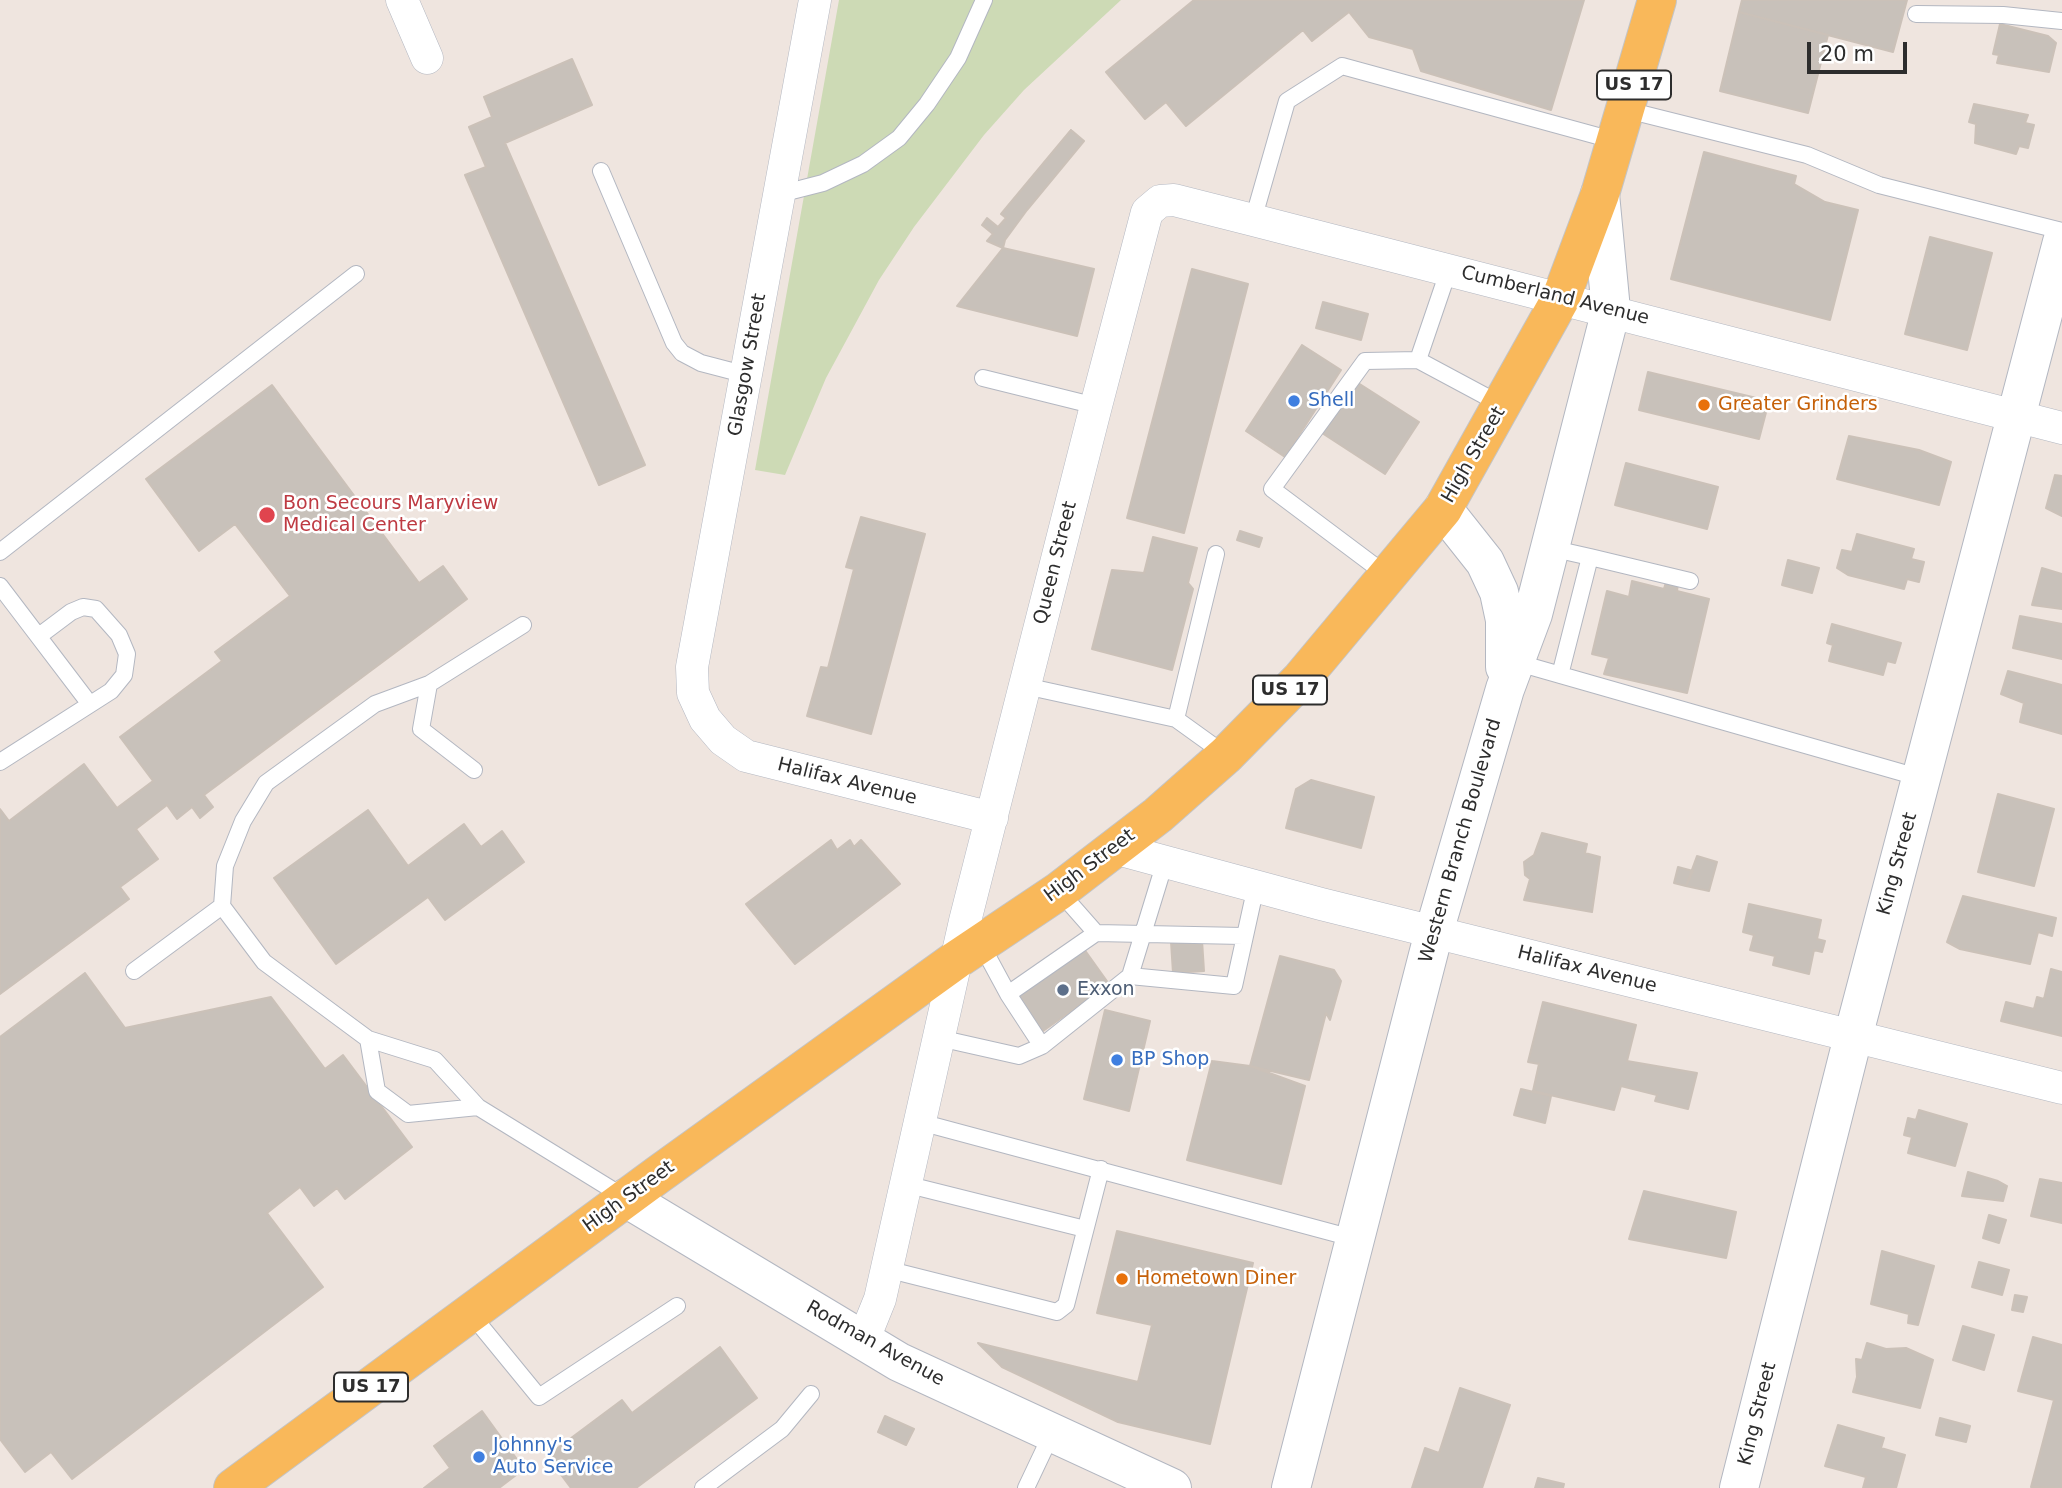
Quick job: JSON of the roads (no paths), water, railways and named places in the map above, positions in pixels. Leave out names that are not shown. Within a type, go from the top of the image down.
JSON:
[{"type":"main road","name":"High Street","points":[[252,1482],[626,1198],[968,952],[1059,891],[1158,815],[1226,755],[1301,679],[1443,509],[1561,298],[1622,126],[1657,0]]},
{"type":"street","points":[[401,0],[427,58]]},
{"type":"street","name":"Glasgow Street","points":[[712,727],[693,693],[692,667],[815,0]]},
{"type":"street","name":"Western Branch Boulevard","points":[[1291,1488],[1434,932],[1510,676],[1533,614],[1611,310],[1600,194]]},
{"type":"street","name":"Cumberland Avenue","points":[[1122,308],[1147,212],[1160,201],[1174,200],[1611,310],[2062,428]]},
{"type":"street","name":"King Street","points":[[1740,1488],[1853,1037],[2062,242]]},
{"type":"street","name":"Queen Street","points":[[863,1341],[880,1298],[939,1038],[968,952],[992,818],[1122,308]]},
{"type":"street","points":[[1443,509],[1485,562],[1499,592],[1505,620],[1510,676]]},
{"type":"street","name":"Halifax Avenue","points":[[712,727],[723,740],[746,755],[763,761],[992,818]]},
{"type":"street","name":"Halifax Avenue","points":[[1114,848],[1434,932],[2062,1088]]},
{"type":"street","name":"Rodman Avenue","points":[[626,1198],[900,1362],[1172,1488]]},
{"type":"lane","points":[[780,194],[823,183],[863,164],[899,138],[927,104],[958,58],[984,0]]},
{"type":"lane","points":[[1916,14],[2003,15],[2062,21]]},
{"type":"lane","points":[[1253,219],[1287,101],[1342,65],[1622,126],[1807,155],[1879,185],[2062,231]]},
{"type":"lane","points":[[601,171],[674,343],[682,353],[701,363],[747,375]]},
{"type":"lane","points":[[1419,360],[1449,269]]},
{"type":"lane","points":[[0,552],[356,274]]},
{"type":"lane","points":[[1388,576],[1272,489],[1365,361],[1419,360],[1503,406]]},
{"type":"lane","points":[[983,378],[1096,406]]},
{"type":"lane","points":[[1550,548],[1690,581]]},
{"type":"lane","points":[[1176,719],[1216,554]]},
{"type":"lane","points":[[1560,675],[1590,557]]},
{"type":"lane","points":[[0,586],[89,703]]},
{"type":"lane","points":[[0,762],[111,691],[124,675],[127,654],[119,635],[106,617],[96,609],[83,607],[71,612],[39,636]]},
{"type":"lane","points":[[523,625],[429,684],[374,704],[266,783],[243,821],[225,866],[222,906],[264,962],[368,1039],[435,1060],[478,1107],[626,1198]]},
{"type":"lane","points":[[1510,676],[1560,675],[1921,778]]},
{"type":"lane","points":[[429,684],[421,729],[474,770]]},
{"type":"lane","points":[[1025,687],[1176,719],[1226,755]]},
{"type":"lane","points":[[939,1038],[1018,1056],[1042,1046],[1130,976],[1165,862]]},
{"type":"lane","points":[[1130,976],[1234,986],[1256,886]]},
{"type":"lane","points":[[1059,891],[1096,933]]},
{"type":"lane","points":[[134,971],[222,906]]},
{"type":"lane","points":[[1008,994],[1096,933],[1243,936]]},
{"type":"lane","points":[[968,952],[1008,994],[1042,1046]]},
{"type":"lane","points":[[368,1039],[377,1091],[408,1114],[478,1107]]},
{"type":"lane","points":[[920,1122],[1356,1239]]},
{"type":"lane","points":[[886,1269],[1058,1312],[1066,1305],[1101,1169]]},
{"type":"lane","points":[[905,1184],[1085,1229]]},
{"type":"lane","points":[[471,1314],[539,1397],[677,1306]]},
{"type":"lane","points":[[703,1488],[782,1429],[811,1394]]},
{"type":"lane","points":[[1026,1488],[1052,1433]]},
{"type":"place","name":"Shell","points":[[1294,401]]},
{"type":"place","name":"Greater Grinders","points":[[1704,405]]},
{"type":"place","name":"Bon Secours Maryview Medical Center","points":[[267,515]]},
{"type":"place","name":"Exxon","points":[[1063,990]]},
{"type":"place","name":"BP Shop","points":[[1117,1060]]},
{"type":"place","name":"Hometown Diner","points":[[1122,1279]]},
{"type":"place","name":"Johnny's Auto Service","points":[[479,1457]]}]
